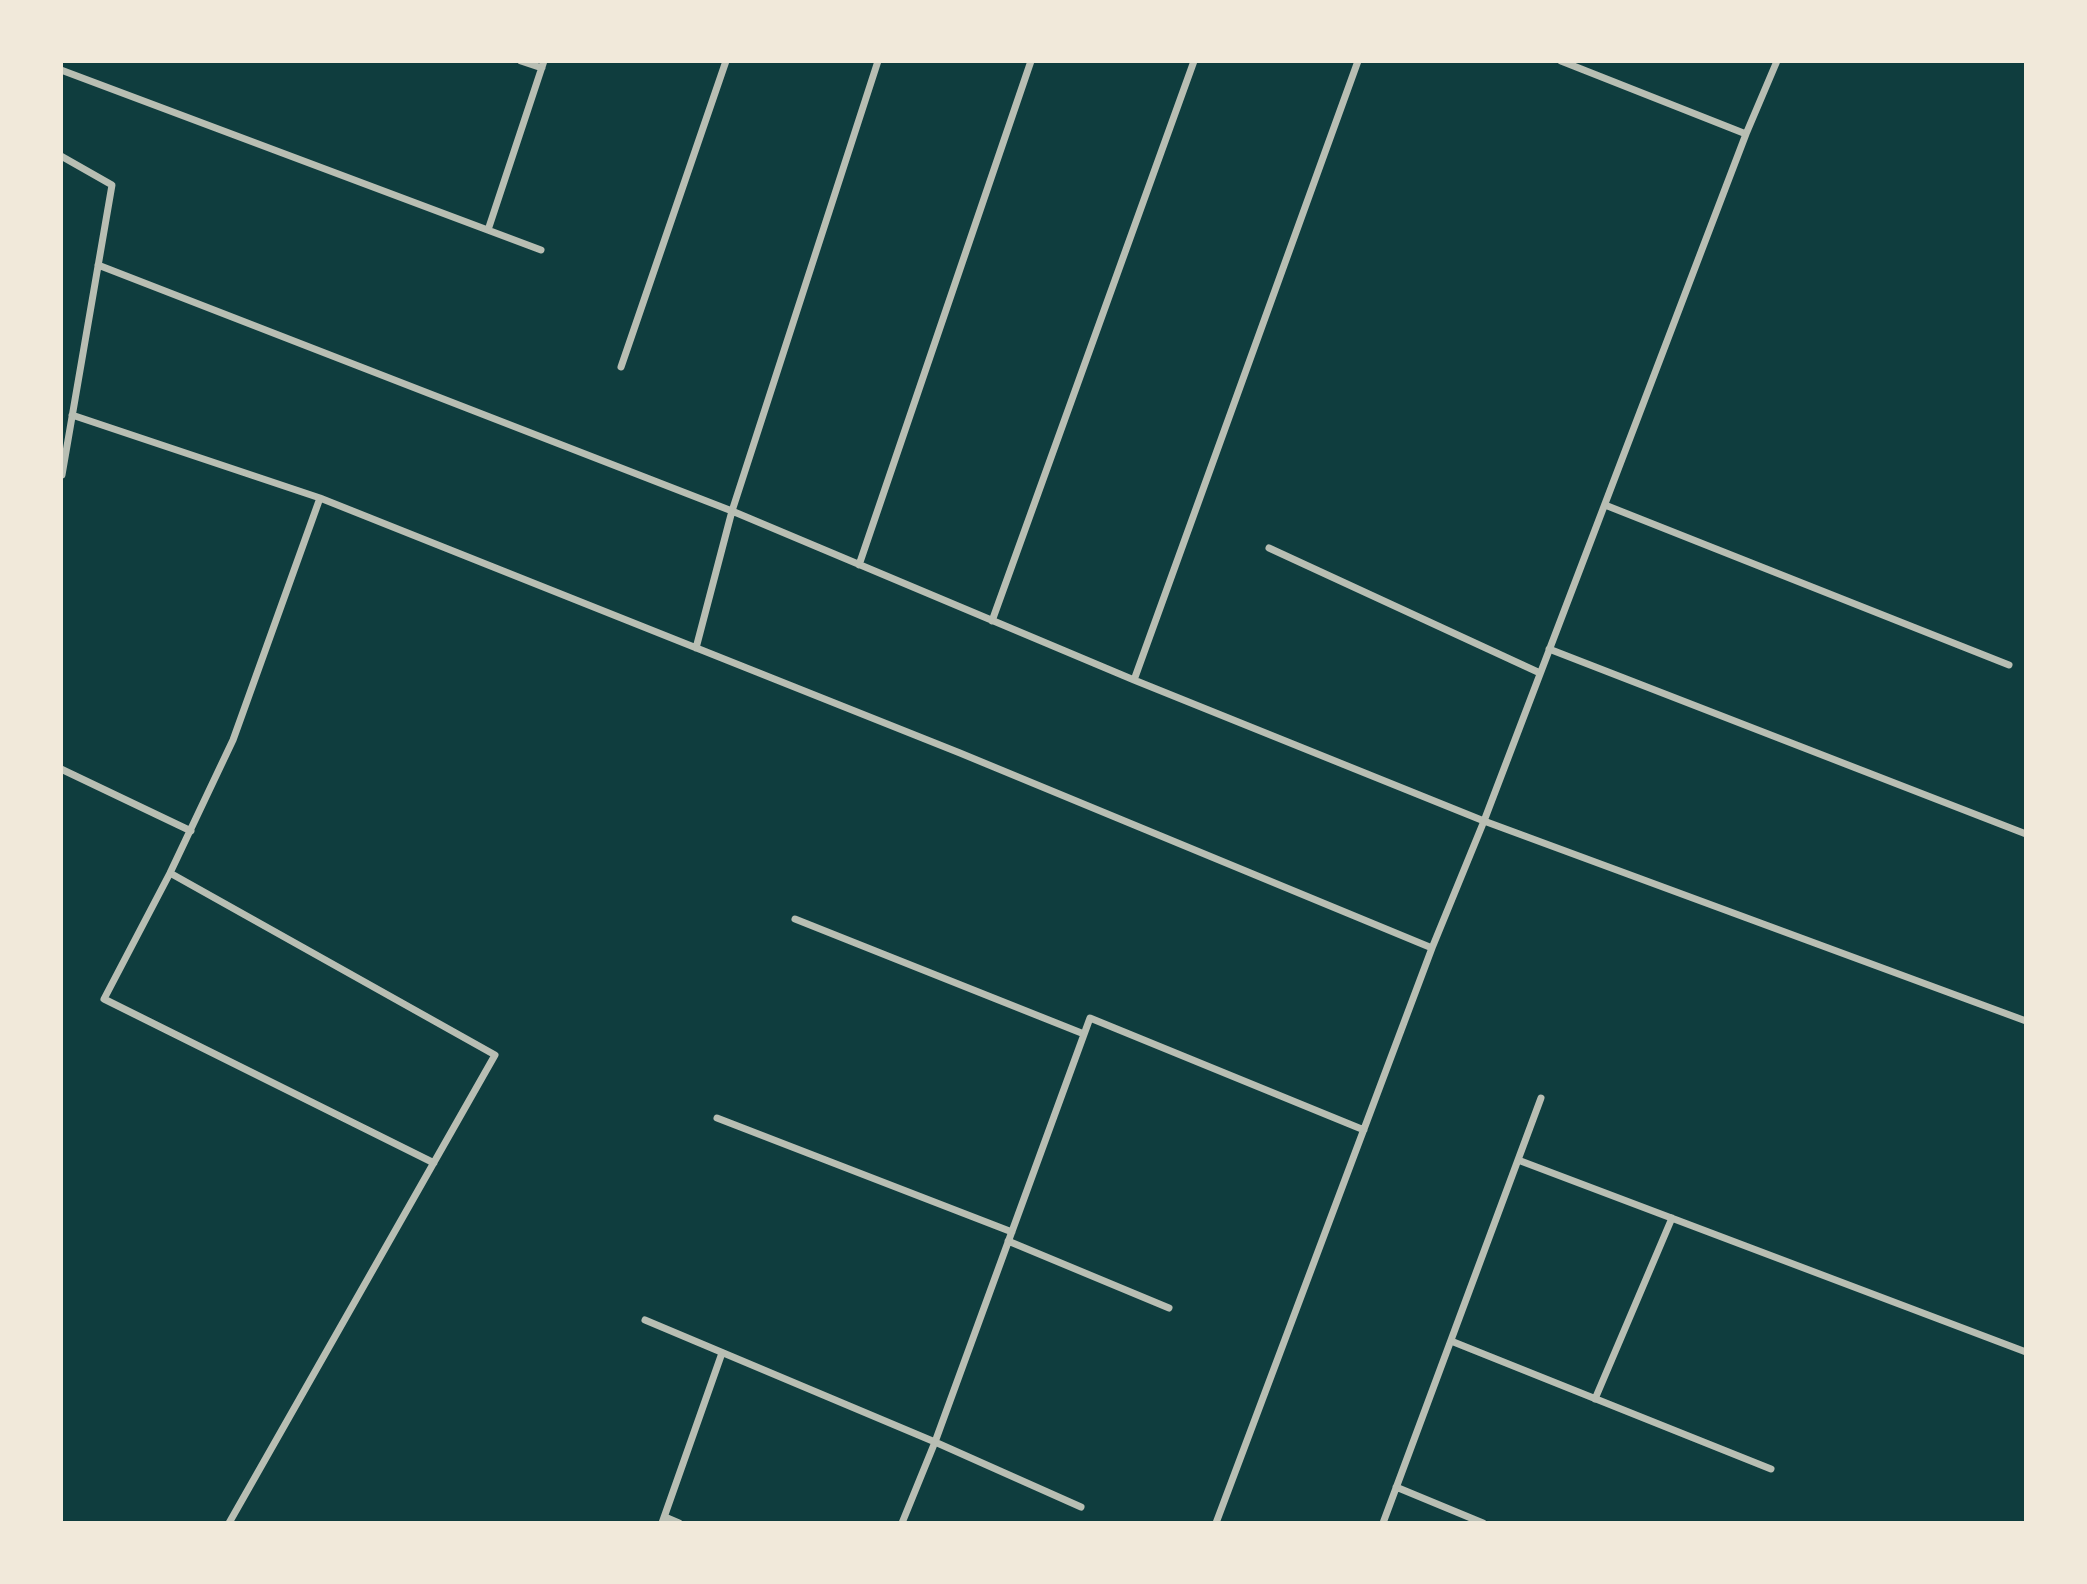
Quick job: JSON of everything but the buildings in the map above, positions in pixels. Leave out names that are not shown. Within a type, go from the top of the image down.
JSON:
[{"type":"street","points":[[488,230],[543,65],[521,61]]},
{"type":"street","points":[[621,367],[726,61]]},
{"type":"street","points":[[696,648],[732,512],[878,61]]},
{"type":"street","points":[[859,565],[1031,61]]},
{"type":"street","points":[[992,621],[1194,61]]},
{"type":"street","points":[[1134,680],[1358,61]]},
{"type":"street","points":[[1561,61],[1746,134]]},
{"type":"street","points":[[1216,1523],[1432,948],[1484,821],[1746,134],[1777,61]]},
{"type":"street","points":[[61,70],[541,250]]},
{"type":"street","points":[[61,156],[112,185],[62,474]]},
{"type":"street","points":[[97,265],[732,512],[1134,680],[1484,821],[2026,1021]]},
{"type":"street","points":[[72,415],[320,498],[960,754],[1432,948]]},
{"type":"street","points":[[320,498],[233,740],[191,831],[104,999],[434,1163]]},
{"type":"street","points":[[1605,505],[2009,665]]},
{"type":"street","points":[[1269,548],[1540,673]]},
{"type":"street","points":[[1549,649],[2026,834]]},
{"type":"street","points":[[61,769],[191,831]]},
{"type":"street","points":[[170,873],[495,1055],[229,1523]]},
{"type":"street","points":[[795,919],[1084,1034]]},
{"type":"street","points":[[902,1523],[935,1442],[1090,1018],[1364,1130]]},
{"type":"street","points":[[1383,1523],[1541,1098]]},
{"type":"street","points":[[718,1118],[1012,1232]]},
{"type":"street","points":[[1518,1160],[2026,1352]]},
{"type":"street","points":[[1595,1399],[1672,1218]]},
{"type":"street","points":[[1008,1241],[1169,1308]]},
{"type":"street","points":[[645,1320],[935,1442],[1081,1507]]},
{"type":"street","points":[[1451,1341],[1771,1469]]},
{"type":"street","points":[[679,1523],[664,1520],[722,1353]]},
{"type":"street","points":[[1396,1487],[1483,1523]]}]
